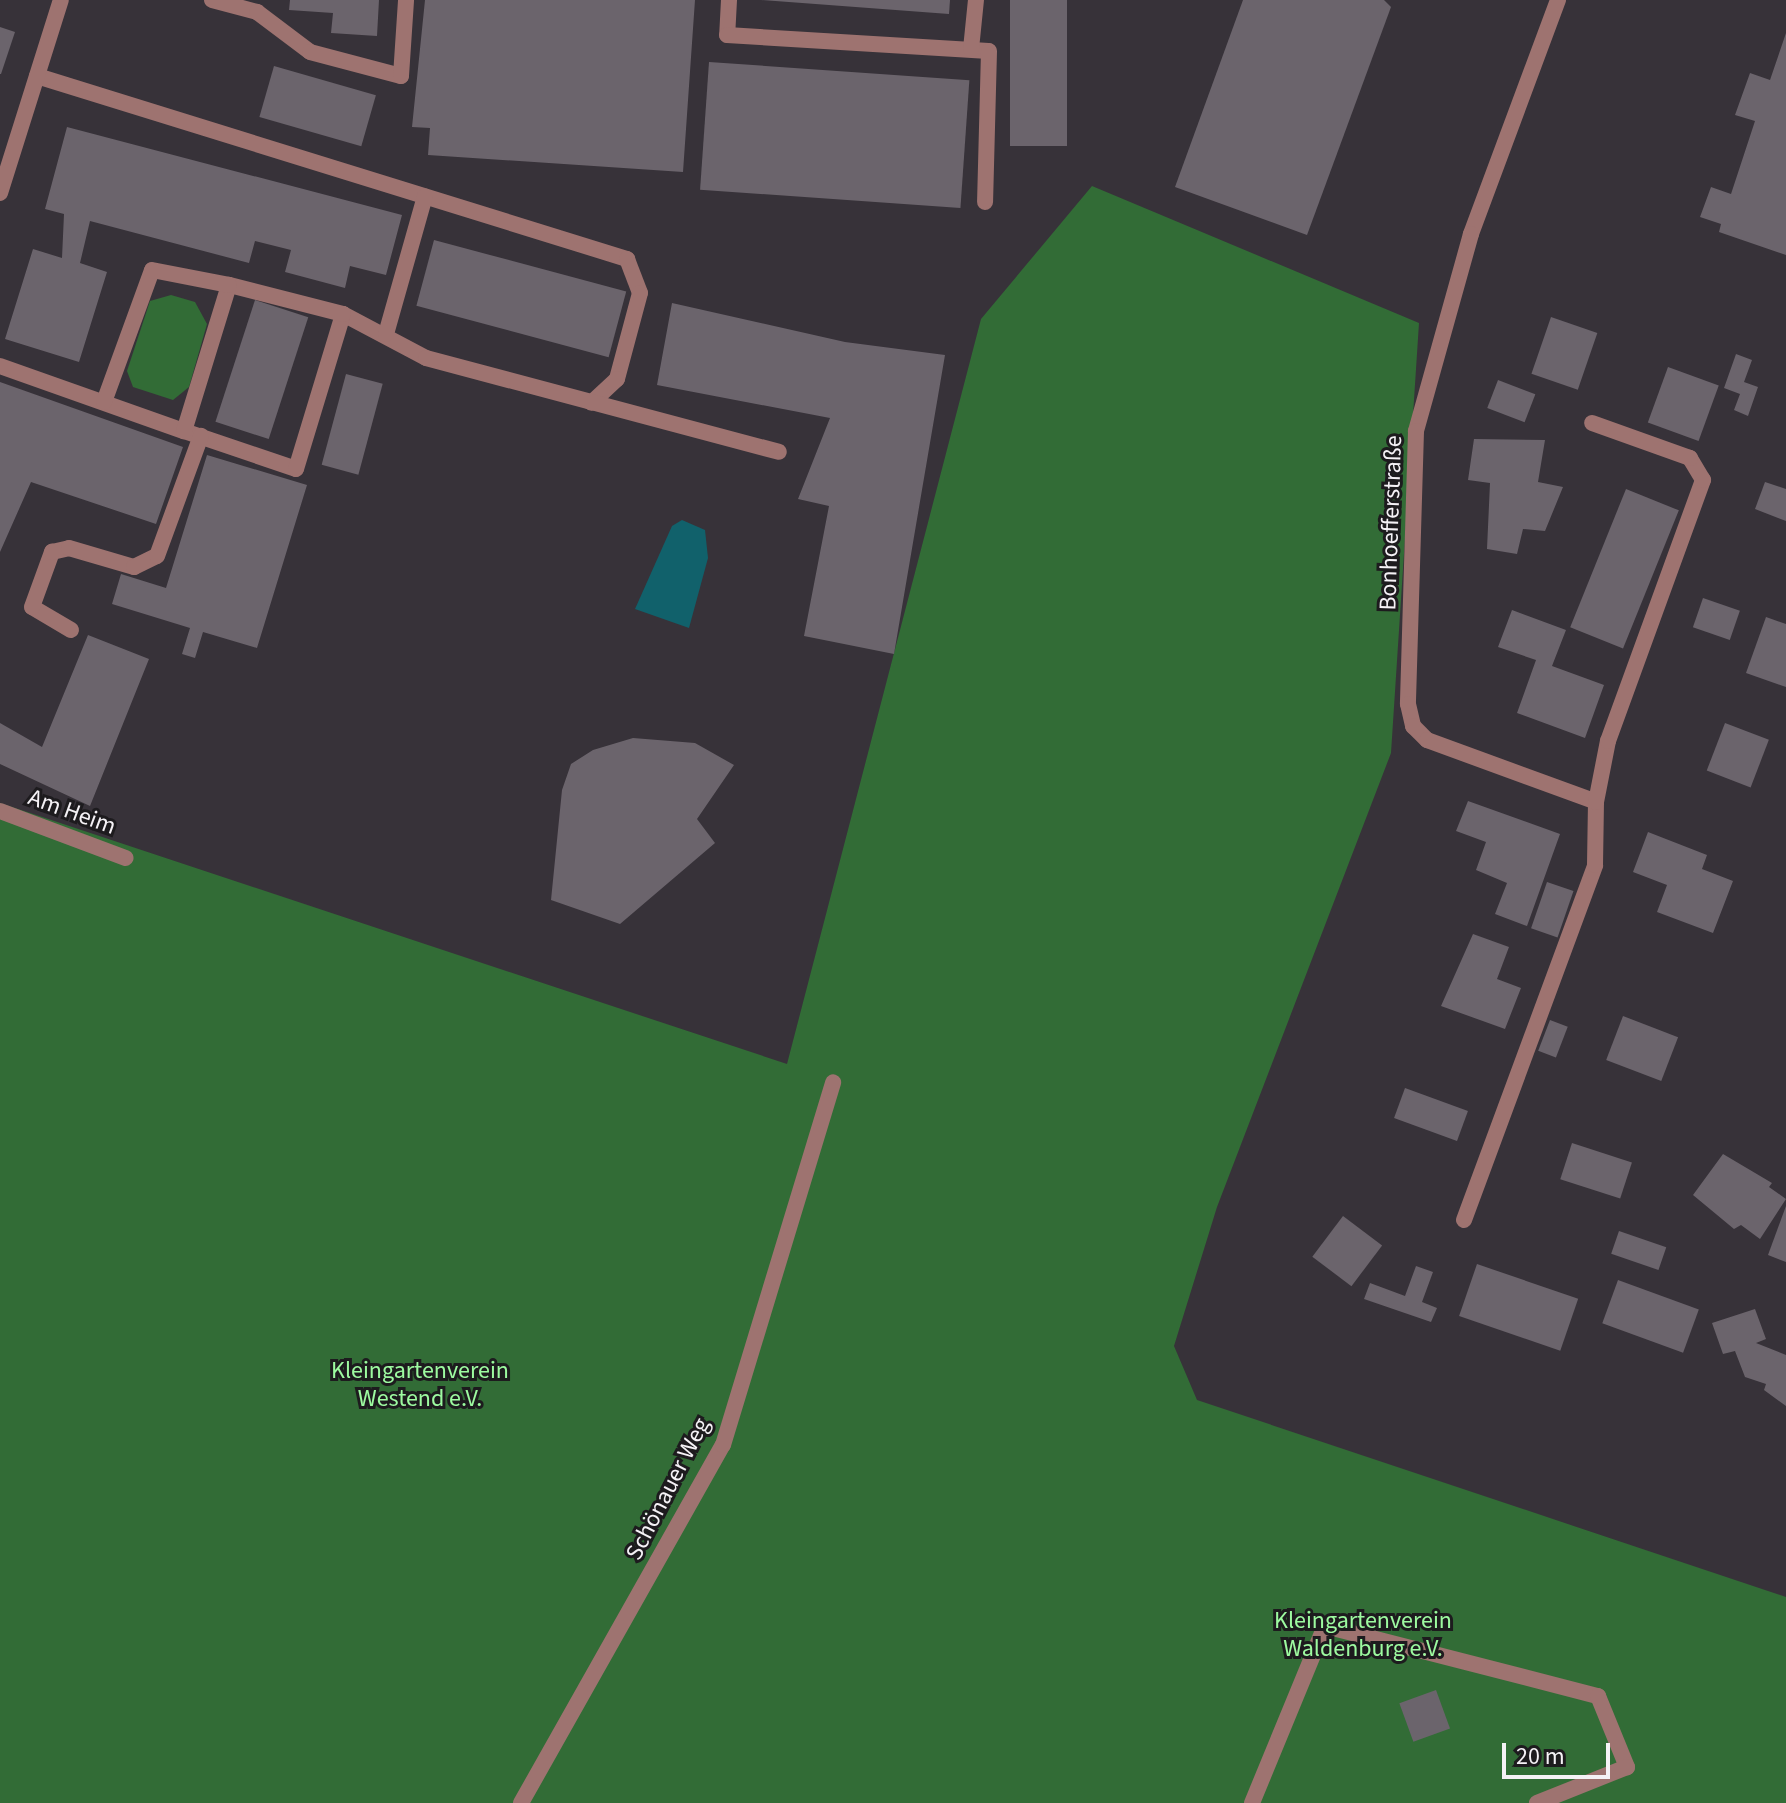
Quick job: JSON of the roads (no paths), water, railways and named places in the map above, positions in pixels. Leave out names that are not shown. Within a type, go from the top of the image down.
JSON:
[{"type":"street","points":[[0,193],[61,0]]},
{"type":"street","points":[[220,1],[257,12],[310,52],[401,76],[406,0]]},
{"type":"street","points":[[729,0],[727,35],[989,51],[985,202]]},
{"type":"street","points":[[971,49],[976,0]]},
{"type":"street","name":"Bonhoefferstraße","points":[[1558,0],[1471,234],[1416,431],[1408,704],[1413,726],[1427,740],[1596,802]]},
{"type":"street","points":[[37,76],[627,259],[640,293],[617,379],[591,403]]},
{"type":"street","points":[[386,334],[425,196]]},
{"type":"street","points":[[104,402],[152,270],[229,285],[343,314],[386,334],[426,358],[779,452]]},
{"type":"street","points":[[71,630],[32,607],[52,552],[69,548],[134,567],[157,556],[229,285]]},
{"type":"street","points":[[0,366],[296,469],[343,314]]},
{"type":"street","points":[[1464,1220],[1595,865],[1596,802],[1608,741],[1703,480],[1690,458],[1592,423]]},
{"type":"street","name":"Am Heim","points":[[0,811],[126,858]]},
{"type":"street","name":"Schönauer Weg","points":[[521,1803],[723,1445],[833,1082]]},
{"type":"street","points":[[1252,1803],[1325,1626],[1598,1696],[1627,1767],[1537,1803]]},
{"type":"water","points":[[682,520],[705,530],[708,558],[689,628],[635,609],[672,526]]},
{"type":"park label","name":"Kleingartenverein Westend e.V.","points":[[420,1385]]},
{"type":"park label","name":"Kleingartenverein Waldenburg e.V.","points":[[1363,1635]]}]
